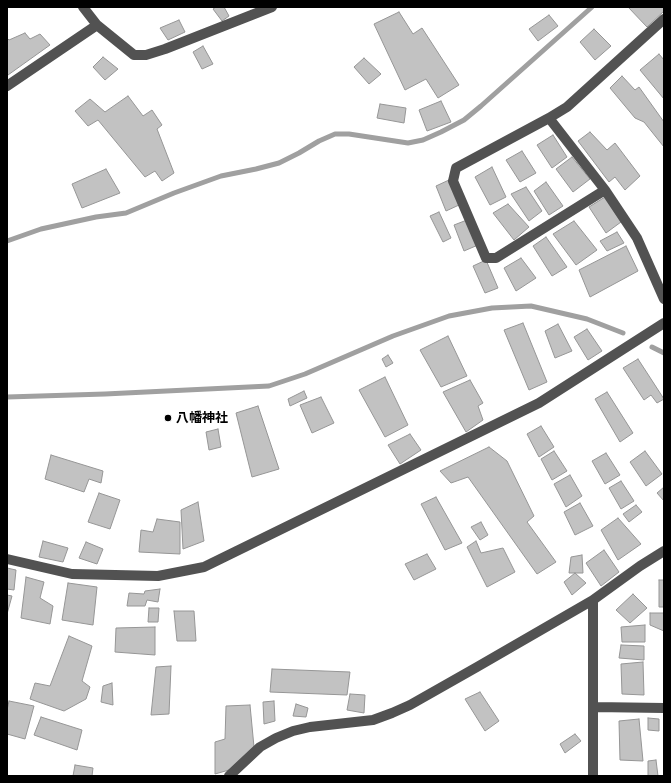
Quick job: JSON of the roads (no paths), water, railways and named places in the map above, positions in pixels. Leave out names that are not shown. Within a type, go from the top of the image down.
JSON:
[{"type":"street","points":[[83,7],[98,25],[134,55],[146,55],[165,49],[272,7]]},
{"type":"street","points":[[604,190],[496,258],[486,258],[453,181],[456,168],[567,107],[664,19]]},
{"type":"street","points":[[7,86],[98,25]]},
{"type":"street","points":[[549,118],[604,190],[637,238],[664,299]]},
{"type":"street","points":[[7,559],[72,574],[158,576],[204,567],[539,403],[664,323]]},
{"type":"street","points":[[229,776],[260,747],[293,731],[310,727],[373,720],[410,705],[593,600],[640,566],[664,551]]},
{"type":"street","points":[[593,600],[593,776]]},
{"type":"street","points":[[594,707],[664,708]]},
{"type":"waterway","points":[[7,241],[41,229],[96,217],[126,213],[174,193],[221,176],[279,163],[335,134],[349,134],[408,143],[423,140],[464,120],[592,7]]},
{"type":"waterway","points":[[7,397],[269,386],[305,374],[393,336],[449,316],[492,308],[531,306],[587,319],[623,333]]},
{"type":"waterway","points":[[652,347],[664,353]]},
{"type":"place","name":"八幡神社","points":[[168,418]]}]
